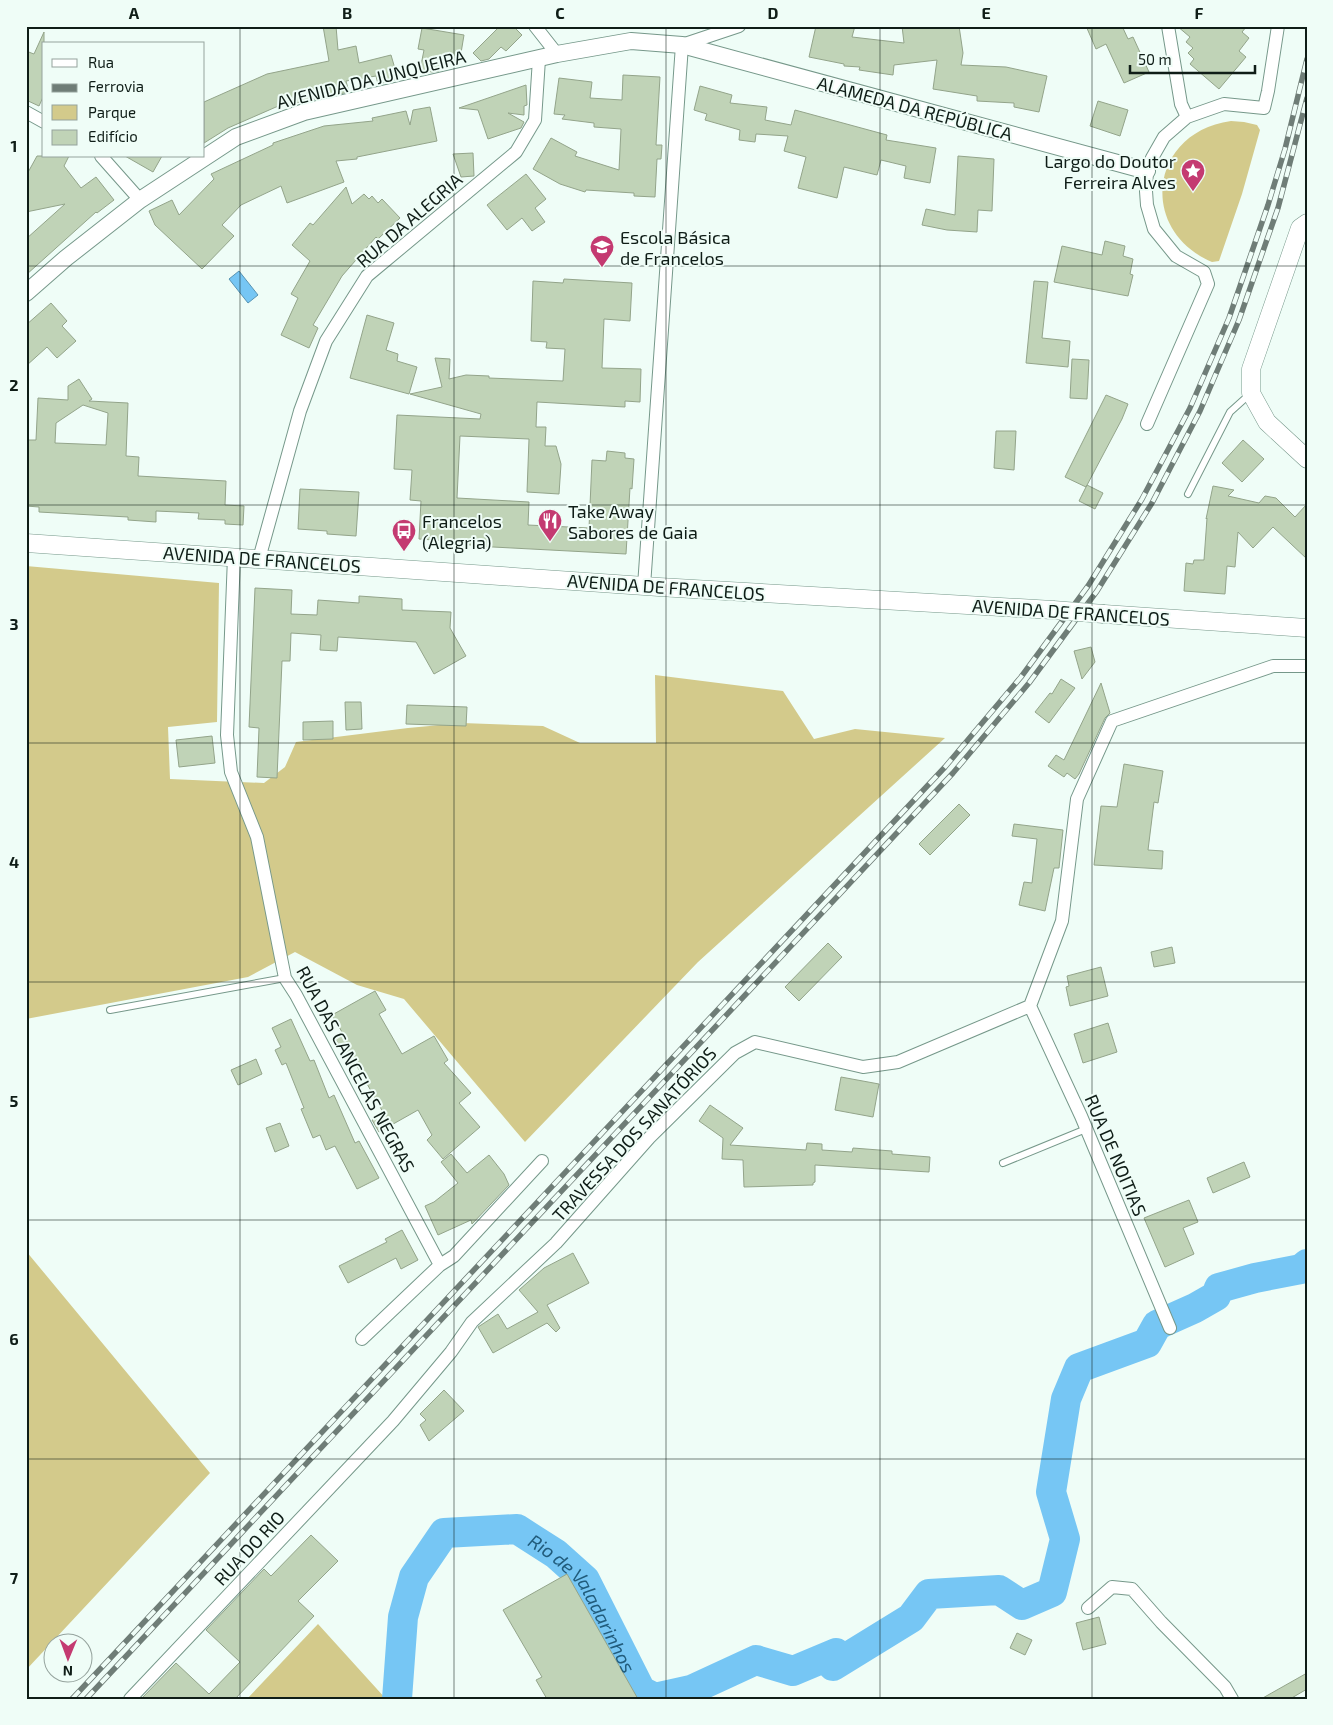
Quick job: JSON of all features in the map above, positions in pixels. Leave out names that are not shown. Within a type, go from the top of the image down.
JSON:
[{"type":"main road","points":[[1307,223],[1300,228],[1251,369],[1251,393],[1267,422],[1307,459]]},
{"type":"main road","name":"AVENIDA DE FRANCELOS","points":[[26,543],[644,586],[1053,610],[1307,628]]},
{"type":"street","points":[[535,26],[557,54]]},
{"type":"street","points":[[644,586],[682,45],[739,26]]},
{"type":"street","points":[[1168,26],[1181,104],[1187,116]]},
{"type":"street","points":[[1147,424],[1208,284],[1204,272],[1176,256],[1154,229],[1147,205],[1147,171],[1164,137],[1187,116],[1224,104],[1264,108],[1278,26]]},
{"type":"street","name":"ALAMEDA DA REPÚBLICA","points":[[557,54],[631,41],[682,45],[1147,171]]},
{"type":"street","name":"AVENIDA DA JUNQUEIRA","points":[[205,157],[236,137],[304,112],[557,54]]},
{"type":"street","name":"RUA DA ALEGRIA","points":[[260,560],[300,411],[326,341],[367,276],[516,152],[535,120],[539,59]]},
{"type":"street","points":[[26,112],[42,121]]},
{"type":"street","points":[[103,158],[140,200]]},
{"type":"street","name":"AVENIDA DA JUNQUEIRA","points":[[26,293],[66,258],[140,200],[204,158]]},
{"type":"street","name":"RUA DAS CANCELAS NEGRAS","points":[[234,557],[227,735],[231,772],[256,837],[285,978],[296,995],[440,1265]]},
{"type":"street","points":[[1030,1006],[1062,922],[1077,799],[1112,721],[1272,666],[1307,666]]},
{"type":"street","name":"RUA DE NOITIAS","points":[[1030,1006],[1086,1129],[1168,1323]]},
{"type":"street","name":"TRAVESSA DOS SANATÓRIOS","points":[[393,1421],[448,1357],[472,1322],[556,1243],[649,1138],[735,1052],[755,1042],[863,1067],[898,1062],[1030,1006]]},
{"type":"street","points":[[362,1339],[440,1265],[454,1256],[542,1161]]},
{"type":"street","name":"RUA DO RIO","points":[[130,1699],[393,1421]]},
{"type":"street","points":[[1088,1608],[1112,1587],[1132,1589],[1225,1688],[1232,1699]]},
{"type":"lane","points":[[1188,494],[1230,412],[1251,393]]},
{"type":"lane","points":[[110,1010],[285,978]]},
{"type":"lane","points":[[1004,1163],[1086,1129]]},
{"type":"green space","points":[[1231,121],[1257,125],[1260,130],[1242,194],[1219,261],[1212,262],[1188,247],[1172,228],[1164,206],[1163,184],[1170,162],[1183,143],[1204,129]]},
{"type":"green space","points":[[26,566],[219,583],[217,722],[168,727],[170,779],[264,783],[285,767],[296,742],[462,723],[543,726],[580,743],[656,743],[655,675],[783,691],[814,739],[855,729],[945,738],[698,962],[525,1142],[404,999],[357,985],[295,952],[248,977],[26,1019]]},
{"type":"green space","points":[[26,1251],[210,1473],[61,1632],[42,1632],[42,1653],[26,1670]]},
{"type":"green space","points":[[318,1624],[386,1699],[247,1699]]},
{"type":"water","points":[[239,271],[258,295],[248,303],[229,279]]},
{"type":"building","points":[[323,26],[336,26],[338,50],[356,46],[359,63],[391,55],[398,79],[378,84],[376,76],[346,81],[349,92],[276,107],[228,128],[205,142],[205,102],[267,74],[329,61]]},
{"type":"building","points":[[500,26],[513,26],[522,35],[506,51],[501,47],[489,59],[481,61],[473,53]]},
{"type":"building","points":[[816,26],[855,26],[852,37],[904,43],[902,26],[959,26],[963,53],[961,65],[1006,67],[1047,76],[1039,112],[1014,107],[1014,103],[977,101],[977,96],[933,89],[937,60],[894,65],[893,75],[859,70],[860,67],[844,66],[844,64],[809,57]]},
{"type":"building","points":[[1086,26],[1122,26],[1128,39],[1133,37],[1149,72],[1124,83],[1106,44],[1096,49]]},
{"type":"building","points":[[1177,26],[1247,26],[1242,32],[1249,38],[1239,51],[1246,57],[1219,89],[1190,64],[1194,59],[1188,53],[1193,48],[1186,42],[1190,37]]},
{"type":"building","points":[[422,28],[464,35],[460,59],[442,55],[439,71],[420,70],[424,50],[418,49]]},
{"type":"building","points":[[44,32],[44,42],[42,42],[42,99],[39,106],[26,100],[26,51],[34,54]]},
{"type":"building","points":[[623,75],[660,77],[656,145],[662,145],[661,159],[657,159],[655,197],[634,196],[634,193],[586,190],[585,192],[560,184],[533,169],[551,138],[577,152],[575,156],[619,170],[621,129],[594,127],[594,123],[562,119],[565,115],[554,114],[559,78],[592,82],[590,98],[622,100]]},
{"type":"building","points":[[526,85],[527,105],[524,106],[524,115],[508,113],[524,122],[521,128],[488,139],[478,110],[459,108]]},
{"type":"building","points":[[700,86],[732,95],[730,103],[767,107],[765,120],[791,125],[795,110],[887,135],[886,140],[936,148],[930,183],[904,178],[906,166],[881,160],[877,175],[844,167],[837,198],[798,188],[806,157],[784,151],[788,136],[756,134],[755,142],[739,140],[740,130],[705,120],[707,114],[694,110]]},
{"type":"building","points":[[1098,101],[1128,110],[1120,136],[1090,126]]},
{"type":"building","points":[[430,107],[437,141],[357,157],[357,159],[336,161],[344,182],[287,203],[281,186],[241,205],[222,225],[234,236],[202,269],[155,225],[149,211],[172,200],[179,215],[214,179],[211,174],[273,145],[273,143],[324,126],[373,121],[372,118],[406,111],[410,125],[413,110]]},
{"type":"building","points":[[473,153],[474,176],[461,177],[453,154]]},
{"type":"building","points":[[37,156],[42,156],[42,158],[68,158],[64,166],[81,188],[96,177],[114,200],[96,212],[26,275],[26,239],[65,204],[26,212],[26,176]]},
{"type":"building","points":[[958,156],[994,159],[992,211],[978,210],[977,232],[947,230],[922,225],[926,209],[955,215]]},
{"type":"building","points":[[128,158],[161,158],[153,172]]},
{"type":"building","points":[[526,174],[546,199],[535,208],[545,222],[532,231],[522,218],[507,230],[487,205]]},
{"type":"building","points":[[346,187],[352,204],[364,194],[369,199],[372,196],[378,203],[382,199],[400,218],[378,239],[376,237],[342,276],[313,325],[318,328],[309,348],[281,335],[298,298],[291,294],[310,261],[292,245],[310,223],[313,225]]},
{"type":"building","points":[[1105,241],[1125,246],[1123,256],[1133,259],[1130,274],[1133,275],[1128,296],[1054,282],[1062,246],[1102,255]]},
{"type":"building","points":[[564,279],[632,283],[630,321],[604,319],[602,368],[641,369],[640,402],[625,401],[625,407],[537,402],[536,427],[546,427],[545,446],[556,446],[561,464],[559,494],[527,492],[529,439],[460,436],[457,498],[529,502],[528,525],[589,528],[592,460],[606,461],[607,451],[625,453],[625,458],[634,459],[632,489],[630,488],[626,554],[493,547],[419,539],[421,501],[410,500],[412,470],[394,469],[397,415],[480,419],[481,414],[410,394],[442,387],[435,358],[450,359],[449,379],[466,375],[489,376],[489,378],[563,381],[565,349],[546,348],[547,342],[531,341],[533,281],[563,283]]},
{"type":"building","points":[[1034,281],[1048,282],[1042,338],[1070,341],[1068,367],[1026,363]]},
{"type":"building","points":[[51,303],[67,321],[62,326],[76,341],[57,358],[47,347],[26,366],[26,325]]},
{"type":"building","points":[[367,315],[394,323],[386,350],[398,354],[397,361],[417,367],[409,394],[350,378]]},
{"type":"building","points":[[1072,359],[1089,360],[1087,399],[1070,398]]},
{"type":"building","points":[[79,379],[92,399],[89,401],[128,403],[126,456],[139,457],[138,476],[226,481],[225,505],[244,506],[243,525],[225,524],[225,520],[198,519],[199,513],[156,511],[156,522],[128,520],[128,517],[39,512],[39,507],[26,506],[26,440],[36,440],[38,398],[68,400],[68,386]],"holes":[[[83,405],[108,413],[106,445],[55,443],[56,423]]]},
{"type":"building","points":[[1106,395],[1128,404],[1086,487],[1065,477]]},
{"type":"building","points":[[996,431],[1016,431],[1014,470],[994,468]]},
{"type":"building","points":[[1243,440],[1264,459],[1242,482],[1222,463]]},
{"type":"building","points":[[1087,485],[1103,493],[1095,509],[1079,501]]},
{"type":"building","points":[[1213,486],[1234,490],[1228,496],[1259,503],[1265,496],[1276,498],[1295,517],[1307,504],[1307,559],[1273,527],[1253,548],[1238,532],[1235,567],[1227,566],[1225,594],[1184,591],[1186,563],[1193,564],[1194,560],[1204,560],[1206,519]]},
{"type":"building","points":[[300,489],[359,492],[356,536],[298,529]]},
{"type":"building","points":[[255,588],[292,590],[291,614],[317,615],[318,600],[359,603],[359,596],[402,599],[402,610],[451,612],[450,628],[466,656],[434,674],[416,642],[338,637],[337,651],[320,650],[321,635],[291,633],[290,661],[282,661],[277,778],[257,777],[259,728],[249,727]]},
{"type":"building","points":[[1091,647],[1095,662],[1082,679],[1074,651]]},
{"type":"building","points":[[1061,679],[1075,688],[1049,723],[1035,712],[1050,693],[1052,694]]},
{"type":"building","points":[[1101,683],[1110,713],[1105,718],[1079,774],[1075,779],[1067,773],[1064,777],[1048,766],[1056,755],[1064,760]]},
{"type":"building","points":[[345,702],[361,702],[362,729],[346,730]]},
{"type":"building","points":[[407,705],[467,707],[466,726],[406,724]]},
{"type":"building","points":[[333,721],[333,739],[303,740],[303,722]]},
{"type":"building","points":[[212,736],[215,763],[179,767],[176,740]]},
{"type":"building","points":[[1124,764],[1163,771],[1158,803],[1154,802],[1148,850],[1163,851],[1162,869],[1094,865],[1101,806],[1117,807]]},
{"type":"building","points":[[959,804],[970,815],[930,855],[919,844]]},
{"type":"building","points":[[1014,824],[1063,830],[1059,868],[1054,868],[1045,911],[1019,905],[1024,882],[1032,883],[1037,839],[1012,836]]},
{"type":"building","points":[[828,943],[842,957],[799,1001],[785,987]]},
{"type":"building","points":[[1172,947],[1175,963],[1154,967],[1151,952]]},
{"type":"building","points":[[1101,967],[1108,996],[1070,1006],[1066,987],[1069,986],[1067,976]]},
{"type":"building","points":[[375,991],[386,1010],[379,1014],[402,1054],[434,1036],[448,1060],[444,1063],[471,1093],[459,1103],[480,1127],[443,1159],[427,1140],[432,1135],[418,1110],[379,1132],[372,1120],[384,1114],[353,1059],[348,1062],[334,1036],[342,1032],[332,1015]]},
{"type":"building","points":[[291,1019],[310,1061],[314,1060],[329,1098],[334,1095],[355,1143],[359,1141],[379,1178],[357,1189],[335,1146],[326,1150],[320,1135],[313,1138],[301,1109],[304,1108],[286,1063],[282,1065],[275,1050],[281,1047],[272,1028]]},
{"type":"building","points":[[1108,1023],[1117,1052],[1083,1063],[1074,1034]]},
{"type":"building","points":[[256,1059],[262,1074],[238,1085],[231,1070]]},
{"type":"building","points":[[841,1077],[879,1084],[873,1117],[835,1110]]},
{"type":"building","points":[[710,1105],[743,1128],[730,1145],[806,1150],[807,1143],[822,1144],[822,1150],[852,1152],[853,1148],[892,1151],[892,1154],[930,1157],[929,1172],[815,1165],[815,1182],[813,1185],[744,1187],[743,1160],[722,1159],[723,1138],[699,1121]]},
{"type":"building","points":[[280,1123],[289,1146],[275,1152],[266,1128]]},
{"type":"building","points":[[451,1154],[467,1173],[489,1155],[504,1174],[509,1185],[472,1224],[471,1220],[438,1235],[425,1206],[434,1202],[458,1183],[441,1162]]},
{"type":"building","points":[[1244,1162],[1250,1177],[1213,1193],[1207,1178]]},
{"type":"building","points":[[1189,1200],[1198,1222],[1183,1228],[1194,1254],[1165,1267],[1144,1218]]},
{"type":"building","points":[[402,1230],[418,1260],[401,1269],[396,1258],[348,1283],[339,1266],[387,1242],[385,1239]]},
{"type":"building","points":[[573,1253],[589,1283],[547,1305],[560,1328],[556,1332],[547,1323],[493,1353],[478,1327],[498,1314],[507,1329],[538,1312],[519,1290],[544,1268]]},
{"type":"building","points":[[444,1390],[464,1411],[429,1441],[420,1425],[426,1420],[420,1414]]},
{"type":"building","points":[[311,1535],[338,1561],[298,1601],[314,1616],[235,1699],[141,1699],[176,1663],[209,1694],[240,1662],[206,1630],[264,1569],[271,1576]]},
{"type":"building","points":[[567,1574],[638,1699],[547,1699],[536,1680],[542,1677],[503,1610]]},
{"type":"building","points":[[1099,1617],[1106,1644],[1083,1650],[1076,1623]]},
{"type":"building","points":[[1017,1633],[1032,1640],[1025,1655],[1010,1648]]},
{"type":"building","points":[[1307,1673],[1307,1689],[1290,1699],[1261,1699]]},
{"type":"waterway","name":"Rio de Valadarinhos","points":[[397,1699],[403,1617],[414,1577],[444,1533],[517,1529],[556,1554],[585,1580],[641,1691],[655,1698],[691,1690],[756,1660],[793,1671],[836,1653],[833,1666],[911,1618],[929,1594],[999,1590],[1022,1605],[1052,1592],[1065,1539],[1051,1492],[1066,1399],[1079,1368],[1147,1343],[1157,1325],[1195,1308],[1216,1296],[1219,1288],[1255,1278],[1301,1269],[1307,1264]]},
{"type":"railway","points":[[72,1699],[945,767],[1021,677],[1088,586],[1142,499],[1190,408],[1229,318],[1268,205],[1285,149],[1307,59]]},
{"type":"railway","points":[[86,1699],[953,773],[1029,683],[1097,591],[1152,503],[1200,411],[1239,320],[1278,208],[1307,98]]},
{"type":"place","name":"Largo do Doutor Ferreira Alves","points":[[1193,192]]},
{"type":"place","name":"Escola Básica de Francelos","points":[[602,268]]},
{"type":"place","name":"Take Away Sabores de Gaia","points":[[550,542]]},
{"type":"place","name":"Francelos (Alegria)","points":[[404,552]]}]
